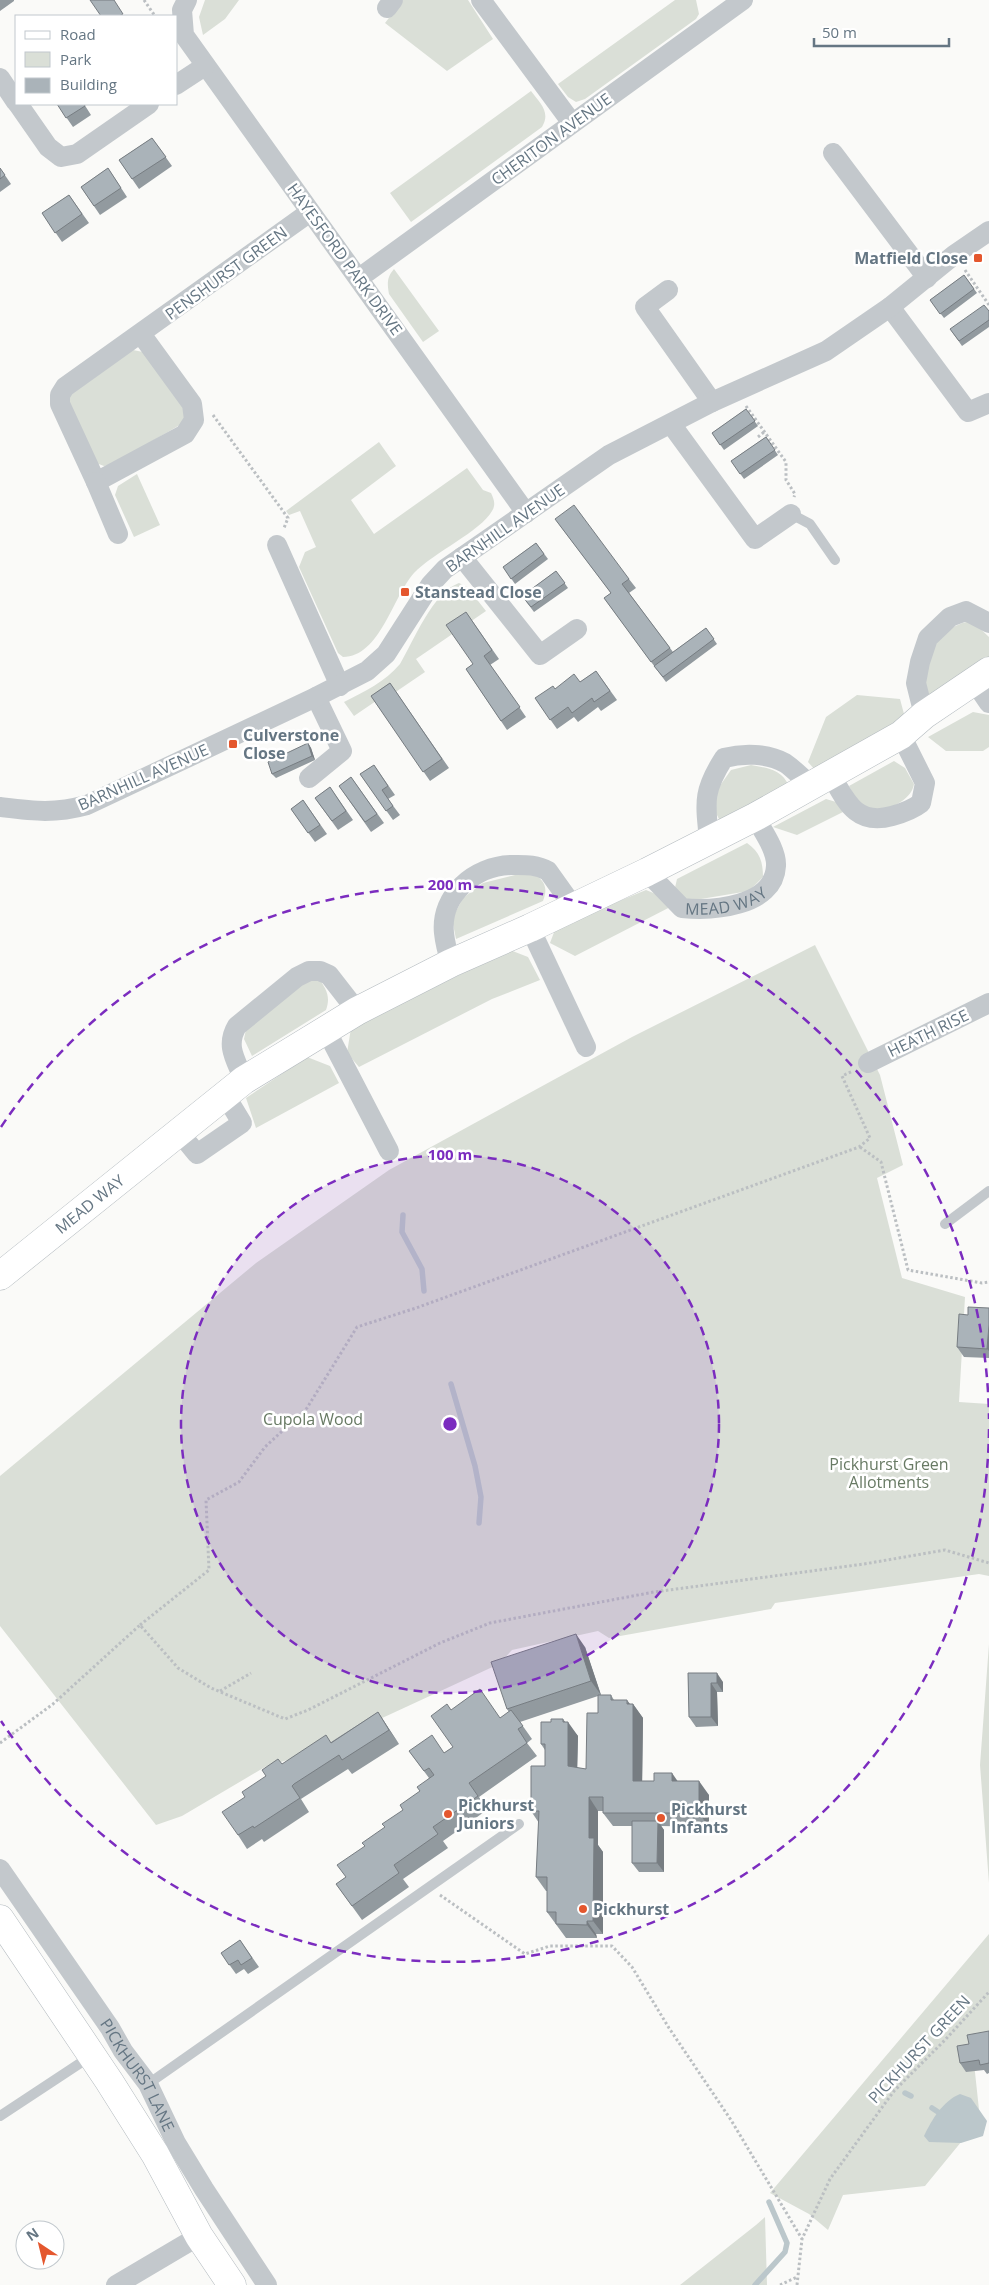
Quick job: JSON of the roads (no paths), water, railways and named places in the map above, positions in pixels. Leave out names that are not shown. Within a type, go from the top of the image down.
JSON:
[{"type":"street","name":"HAYESFORD PARK DRIVE","points":[[187,0],[182,10],[184,35],[526,513]]},
{"type":"street","points":[[481,0],[572,124]]},
{"type":"street","name":"CHERITON AVENUE","points":[[359,278],[572,124],[718,7],[743,0]]},
{"type":"street","points":[[178,84],[205,66]]},
{"type":"street","points":[[0,78],[15,100]]},
{"type":"street","points":[[18,105],[48,147],[61,157],[77,154],[148,105]]},
{"type":"street","points":[[833,153],[927,278]]},
{"type":"street","name":"PENSHURST GREEN","points":[[118,534],[60,404],[60,395],[65,387],[310,212]]},
{"type":"street","name":"BARNHILL AVENUE","points":[[0,807],[42,812],[65,811],[87,805],[340,686],[367,671],[386,654],[430,584],[445,569],[609,455],[712,402],[826,351],[890,308],[954,255],[989,231]]},
{"type":"street","points":[[668,290],[645,307],[712,402]]},
{"type":"street","points":[[890,308],[968,412],[989,403]]},
{"type":"street","points":[[96,482],[185,434],[194,420],[192,404],[141,334]]},
{"type":"street","points":[[671,424],[755,539],[791,514]]},
{"type":"street","points":[[277,545],[340,686]]},
{"type":"street","points":[[462,557],[540,655],[577,629]]},
{"type":"street","points":[[924,715],[916,683],[920,662],[928,638],[950,617],[966,611],[989,623]]},
{"type":"street","name":"MEAD WAY","points":[[0,1276],[235,1088],[357,1011],[450,964],[647,872],[755,816],[901,735],[924,715],[984,685]]},
{"type":"street","points":[[309,778],[348,747],[316,697]]},
{"type":"street","points":[[708,839],[705,802],[712,778],[724,758],[742,754],[764,757],[784,763],[821,780],[848,804],[869,819],[882,819],[911,810],[921,804],[925,783],[901,735]]},
{"type":"street","name":"MEAD WAY","points":[[647,872],[682,908],[743,904],[755,898],[767,889],[774,877],[776,865],[773,851],[755,816]]},
{"type":"street","points":[[450,964],[444,932],[446,912],[454,895],[469,877],[481,870],[503,866],[535,865],[543,868],[548,871],[573,906]]},
{"type":"street","points":[[530,928],[586,1047]]},
{"type":"street","points":[[235,1088],[231,1046],[232,1035],[237,1026],[296,976],[309,971],[320,971],[329,975],[357,1011]]},
{"type":"street","name":"HEATH RISE","points":[[868,1063],[989,1003]]},
{"type":"street","points":[[326,1030],[389,1151]]},
{"type":"street","name":"PICKHURST LANE","points":[[0,1868],[96,2039],[166,2148],[267,2285]]},
{"type":"street","name":"PICKHURST LANE","points":[[0,1919],[96,2039],[123,2051],[148,2084],[166,2148],[198,2236],[232,2285]]},
{"type":"street","points":[[116,2285],[198,2236]]},
{"type":"lane","points":[[791,514],[810,524],[835,560]]},
{"type":"lane","points":[[945,1224],[989,1191]]},
{"type":"lane","points":[[148,2084],[519,1824]]},
{"type":"lane","points":[[0,2116],[96,2039]]},
{"type":"waterway","points":[[403,1215],[402,1232],[422,1269],[424,1291]]},
{"type":"waterway","points":[[451,1384],[475,1466],[481,1497],[479,1523]]},
{"type":"waterway","points":[[905,2093],[911,2096]]},
{"type":"waterway","points":[[932,2108],[938,2112]]},
{"type":"waterway","points":[[755,2285],[785,2252],[787,2243],[769,2202]]},
{"type":"place","name":"Matfield Close","points":[[978,258]]},
{"type":"place","name":"Stanstead Close","points":[[405,592]]},
{"type":"place","name":"Culverstone Close","points":[[233,744]]},
{"type":"place","name":"Pickhurst Juniors","points":[[448,1814]]},
{"type":"place","name":"Pickhurst Infants","points":[[661,1818]]},
{"type":"place","name":"Pickhurst","points":[[583,1909]]},
{"type":"park label","name":"Cupola Wood","points":[[313,1419]]},
{"type":"park label","name":"Pickhurst Green Allotments","points":[[889,1473]]}]
